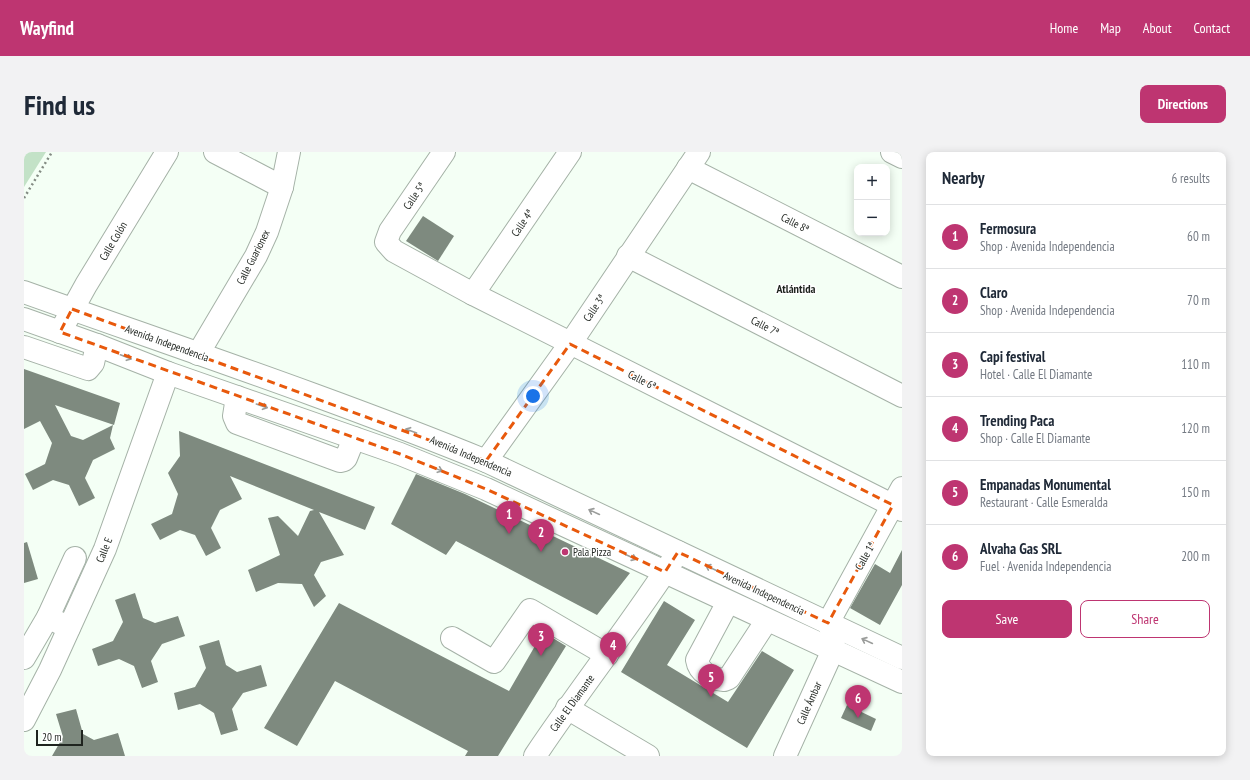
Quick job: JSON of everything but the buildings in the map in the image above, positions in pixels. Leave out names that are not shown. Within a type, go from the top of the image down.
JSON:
[{"type":"street","name":"Calle Colón","points":[[60,332],[72,309],[167,152]]},
{"type":"street","points":[[215,152],[282,187]]},
{"type":"street","name":"Calle Guarionex","points":[[198,354],[256,256],[267,232],[282,187],[288,152]]},
{"type":"street","name":"Calle 5ª","points":[[386,242],[390,231],[444,152]]},
{"type":"street","name":"Calle 4ª","points":[[473,294],[570,152]]},
{"type":"street","points":[[892,152],[902,157]]},
{"type":"street","name":"Calle 3ª","points":[[486,461],[570,344],[693,160]]},
{"type":"street","name":"Calle 8ª","points":[[693,160],[902,278]]},
{"type":"street","name":"Calle 6ª","points":[[386,242],[394,251],[570,344],[899,501]]},
{"type":"street","name":"Calle 7ª","points":[[628,256],[902,396]]},
{"type":"street","name":"Avenida Independencia","points":[[24,292],[426,437],[486,461],[902,658]]},
{"type":"street","name":"Avenida Independencia","points":[[24,319],[97,345],[168,373],[400,454],[486,489],[902,682]]},
{"type":"street","points":[[24,347],[88,369],[93,362],[97,345]]},
{"type":"street","name":"Calle E","points":[[24,720],[50,670],[105,549],[168,373]]},
{"type":"street","name":"Calle 1ª","points":[[828,623],[899,501]]},
{"type":"street","name":"Calle El Diamante","points":[[535,756],[567,708],[607,655],[678,552]]},
{"type":"street","points":[[24,658],[48,617],[75,558]]},
{"type":"street","points":[[728,602],[697,660],[698,665],[704,673],[719,680],[729,678],[767,620]]},
{"type":"street","points":[[452,638],[494,662],[530,610],[607,655]]},
{"type":"street","points":[[48,617],[69,628]]},
{"type":"street","points":[[828,623],[834,635],[833,650]]},
{"type":"street","name":"Calle Ámbar","points":[[785,756],[833,650]]},
{"type":"street","points":[[567,708],[648,756]]},
{"type":"path","points":[[24,198],[52,152]]},
{"type":"highlighted area","points":[[72,309],[486,461],[570,344],[893,505],[828,623],[678,552],[665,572],[486,489],[400,454],[60,332]]},
{"type":"green space","points":[[24,152],[46,152],[24,187]]},
{"type":"place","name":"Fermosura","points":[[509,534]]},
{"type":"place","name":"Claro","points":[[541,552]]},
{"type":"place","name":"Pala Pizza","points":[[565,552]]},
{"type":"place","name":"Capi festival","points":[[541,656]]},
{"type":"place","name":"Trending Paca","points":[[613,665]]},
{"type":"place","name":"Empanadas Monumental","points":[[711,697]]},
{"type":"place","name":"Alvaha Gas SRL","points":[[858,718]]},
{"type":"district","name":"Atlántida","points":[[796,289]]}]
